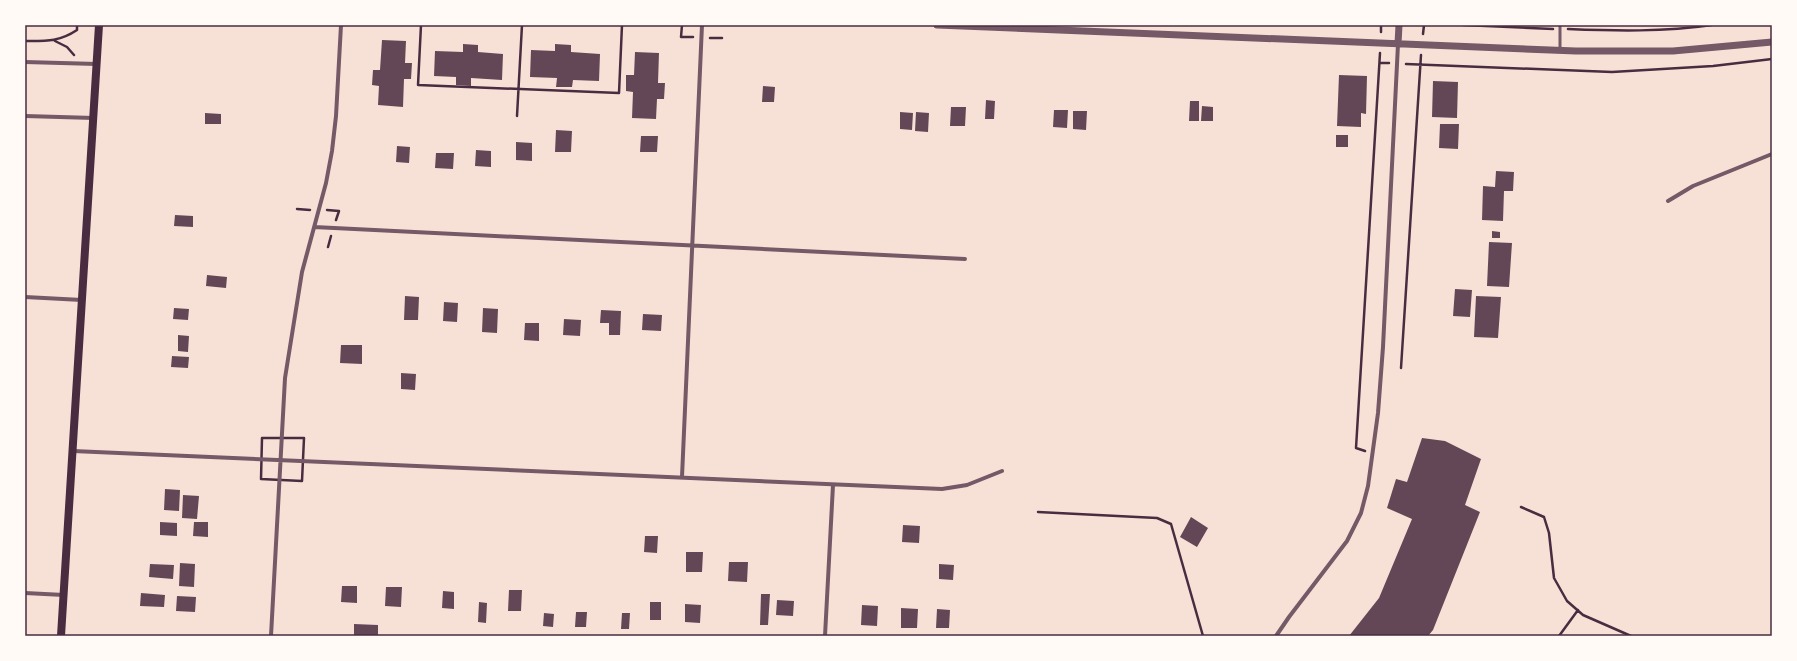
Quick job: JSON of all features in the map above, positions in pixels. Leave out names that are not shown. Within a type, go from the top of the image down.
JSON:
[{"type":"main road","points":[[61,636],[99,25]]},
{"type":"street","points":[[271,636],[285,378],[302,272],[326,183],[332,151],[336,116],[341,25]]},
{"type":"street","points":[[682,477],[702,25]]},
{"type":"street","points":[[937,25],[1560,51],[1673,51],[1772,42]]},
{"type":"street","points":[[1276,636],[1289,616],[1347,541],[1361,513],[1368,486],[1378,413],[1383,347],[1399,25]]},
{"type":"street","points":[[25,62],[97,64]]},
{"type":"street","points":[[25,116],[94,118]]},
{"type":"street","points":[[1668,201],[1693,186],[1772,154]]},
{"type":"street","points":[[314,227],[965,259]]},
{"type":"street","points":[[25,298],[82,300]]},
{"type":"street","points":[[73,451],[942,489],[967,485],[1002,471]]},
{"type":"street","points":[[826,636],[833,485]]},
{"type":"street","points":[[25,593],[64,595]]},
{"type":"lane","points":[[1560,25],[1560,51]]},
{"type":"path","points":[[25,41],[54,41],[77,30],[77,25]]},
{"type":"path","points":[[421,25],[418,85],[619,93],[622,25]]},
{"type":"path","points":[[517,116],[522,25]]},
{"type":"path","points":[[681,36],[682,25]]},
{"type":"path","points":[[1463,25],[1639,31],[1689,29],[1712,25]]},
{"type":"path","points":[[54,41],[67,47],[76,57]]},
{"type":"path","points":[[1401,368],[1421,65],[1612,72],[1713,66],[1772,59]]},
{"type":"path","points":[[1372,454],[1356,448],[1380,63]]},
{"type":"path","points":[[1521,507],[1544,517],[1549,533],[1554,578],[1567,601],[1583,615],[1631,636]]},
{"type":"path","points":[[1038,512],[1157,518],[1171,524],[1203,636]]},
{"type":"path","points":[[1559,636],[1578,610]]},
{"type":"building","points":[[382,40],[406,41],[405,63],[412,63],[411,79],[404,79],[403,107],[378,105],[379,86],[372,85],[373,70],[380,70]]},
{"type":"building","points":[[463,44],[478,45],[478,52],[503,54],[502,80],[471,78],[471,86],[456,85],[456,77],[434,76],[435,51],[463,52]]},
{"type":"building","points":[[555,44],[571,45],[571,52],[600,54],[599,81],[573,80],[572,87],[556,87],[557,78],[530,77],[531,50],[555,51]]},
{"type":"building","points":[[635,52],[659,53],[658,83],[665,83],[664,99],[657,99],[656,119],[632,118],[633,92],[626,91],[626,75],[634,75]]},
{"type":"building","points":[[1339,75],[1367,76],[1366,114],[1361,113],[1361,127],[1337,126]]},
{"type":"building","points":[[1433,81],[1458,82],[1457,118],[1432,117]]},
{"type":"building","points":[[763,86],[775,87],[774,102],[762,102]]},
{"type":"building","points":[[986,100],[995,101],[994,119],[985,119]]},
{"type":"building","points":[[1190,101],[1199,101],[1199,121],[1189,121]]},
{"type":"building","points":[[1202,106],[1213,107],[1213,121],[1201,121]]},
{"type":"building","points":[[951,107],[966,107],[965,126],[950,126]]},
{"type":"building","points":[[1054,110],[1068,110],[1067,128],[1053,127]]},
{"type":"building","points":[[1073,111],[1087,111],[1086,130],[1073,129]]},
{"type":"building","points":[[900,112],[913,113],[912,130],[900,129]]},
{"type":"building","points":[[916,112],[929,113],[928,132],[915,131]]},
{"type":"building","points":[[205,113],[221,114],[221,124],[205,124]]},
{"type":"building","points":[[1440,124],[1459,124],[1458,149],[1439,148]]},
{"type":"building","points":[[556,130],[572,131],[571,152],[555,152]]},
{"type":"building","points":[[1336,135],[1348,135],[1348,147],[1336,147]]},
{"type":"building","points":[[641,136],[658,136],[657,152],[640,152]]},
{"type":"building","points":[[516,142],[532,143],[532,161],[516,160]]},
{"type":"building","points":[[397,146],[410,147],[409,163],[396,162]]},
{"type":"building","points":[[476,150],[491,151],[491,167],[475,166]]},
{"type":"building","points":[[436,153],[454,153],[453,169],[435,168]]},
{"type":"building","points":[[1496,171],[1514,172],[1513,191],[1504,191],[1503,221],[1482,220],[1483,186],[1495,187]]},
{"type":"building","points":[[175,215],[193,216],[193,227],[174,226]]},
{"type":"building","points":[[1492,231],[1500,232],[1500,238],[1492,238]]},
{"type":"building","points":[[1489,242],[1512,243],[1509,287],[1487,286]]},
{"type":"building","points":[[207,275],[227,277],[226,288],[206,286]]},
{"type":"building","points":[[1455,289],[1472,290],[1470,317],[1453,316]]},
{"type":"building","points":[[405,296],[419,297],[418,320],[404,320]]},
{"type":"building","points":[[1476,296],[1501,297],[1498,338],[1474,337]]},
{"type":"building","points":[[444,302],[458,303],[457,322],[443,321]]},
{"type":"building","points":[[174,308],[189,309],[188,320],[173,319]]},
{"type":"building","points":[[483,308],[498,309],[497,333],[482,332]]},
{"type":"building","points":[[601,310],[621,311],[620,335],[609,335],[609,323],[600,323]]},
{"type":"building","points":[[643,314],[662,315],[661,331],[642,330]]},
{"type":"building","points":[[564,319],[581,320],[580,336],[563,335]]},
{"type":"building","points":[[525,323],[539,323],[539,341],[524,340]]},
{"type":"building","points":[[178,335],[189,336],[188,352],[178,351]]},
{"type":"building","points":[[341,345],[362,345],[362,364],[340,363]]},
{"type":"building","points":[[172,356],[189,357],[188,368],[171,367]]},
{"type":"building","points":[[401,373],[416,374],[415,390],[401,389]]},
{"type":"building","points":[[1422,438],[1445,441],[1481,459],[1465,505],[1480,512],[1433,630],[1428,636],[1349,636],[1379,598],[1412,519],[1387,508],[1396,479],[1407,482]]},
{"type":"building","points":[[165,489],[180,490],[179,511],[164,510]]},
{"type":"building","points":[[183,495],[199,496],[197,519],[182,518]]},
{"type":"building","points":[[1191,517],[1208,528],[1197,547],[1180,537]]},
{"type":"building","points":[[160,522],[177,523],[177,536],[160,535]]},
{"type":"building","points":[[194,522],[208,522],[208,537],[193,536]]},
{"type":"building","points":[[903,525],[920,526],[919,543],[902,542]]},
{"type":"building","points":[[645,536],[658,536],[657,553],[644,552]]},
{"type":"building","points":[[686,552],[703,552],[702,572],[686,572]]},
{"type":"building","points":[[729,562],[748,562],[747,582],[728,581]]},
{"type":"building","points":[[180,563],[195,564],[194,587],[179,586]]},
{"type":"building","points":[[150,564],[174,565],[173,579],[149,577]]},
{"type":"building","points":[[939,564],[954,565],[953,580],[939,579]]},
{"type":"building","points":[[342,586],[357,586],[357,603],[341,602]]},
{"type":"building","points":[[386,587],[402,587],[401,607],[385,606]]},
{"type":"building","points":[[509,590],[522,590],[521,611],[508,611]]},
{"type":"building","points":[[443,591],[454,592],[454,609],[442,608]]},
{"type":"building","points":[[141,593],[165,595],[164,607],[140,606]]},
{"type":"building","points":[[761,594],[770,594],[768,625],[760,625]]},
{"type":"building","points":[[177,596],[196,597],[195,612],[176,611]]},
{"type":"building","points":[[777,600],[794,601],[793,616],[776,615]]},
{"type":"building","points":[[479,602],[487,603],[486,623],[478,622]]},
{"type":"building","points":[[650,602],[661,602],[661,620],[650,620]]},
{"type":"building","points":[[685,604],[701,605],[700,623],[685,622]]},
{"type":"building","points":[[862,605],[878,606],[877,626],[861,625]]},
{"type":"building","points":[[901,608],[918,609],[917,628],[901,628]]},
{"type":"building","points":[[937,609],[950,610],[949,628],[936,628]]},
{"type":"building","points":[[576,612],[587,612],[586,627],[575,627]]},
{"type":"building","points":[[544,613],[554,614],[553,627],[543,626]]},
{"type":"building","points":[[622,613],[630,613],[629,629],[621,629]]},
{"type":"building","points":[[354,624],[378,625],[378,636],[354,636]]}]
